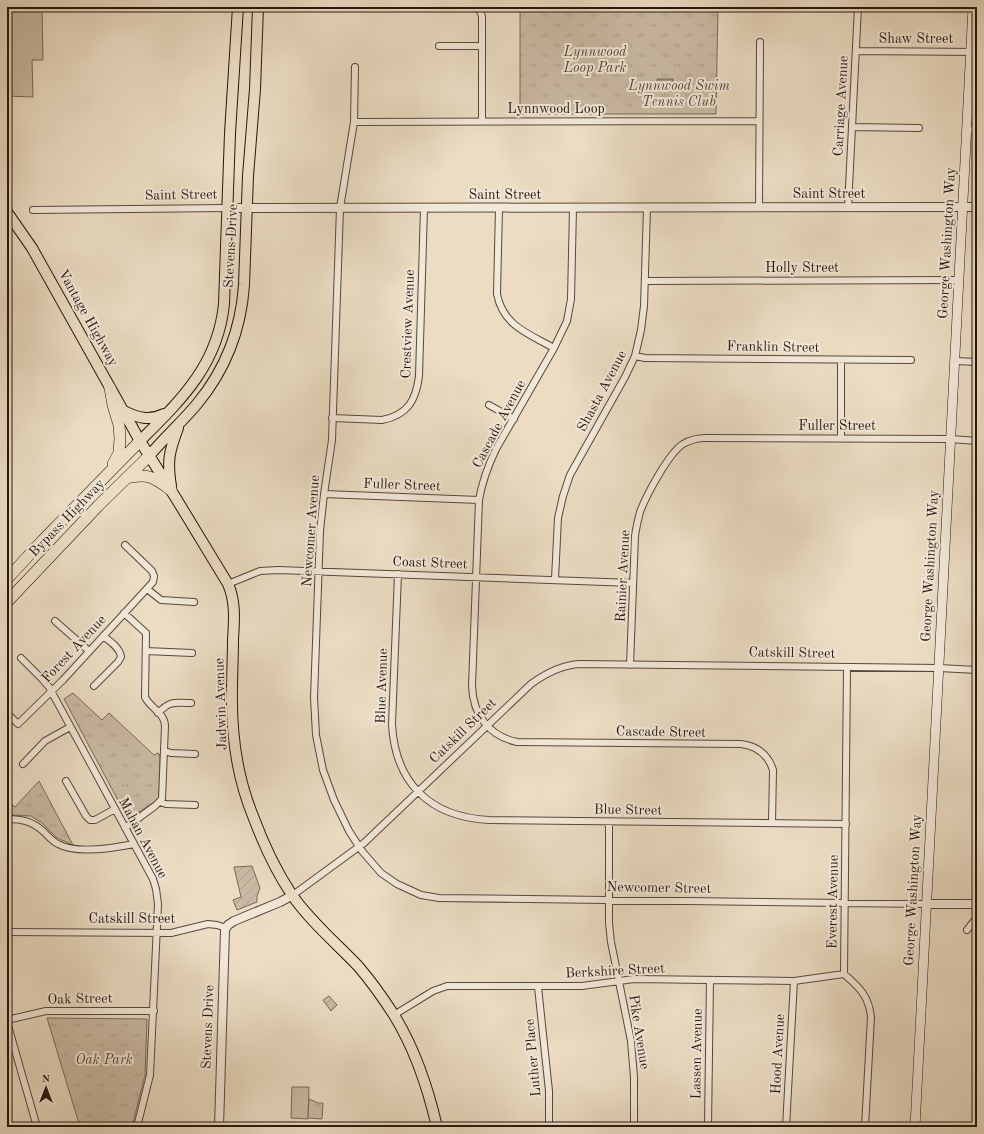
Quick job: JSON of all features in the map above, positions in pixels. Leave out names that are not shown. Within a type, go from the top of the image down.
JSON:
[{"type":"highway","points":[[108,474],[119,452],[120,438],[119,425],[110,388]]},
{"type":"highway","name":"Bypass Highway","points":[[7,579],[140,441]]},
{"type":"highway","name":"Bypass Highway","points":[[7,602],[149,456]]},
{"type":"highway","points":[[126,478],[141,475],[148,476],[171,490]]},
{"type":"main road","name":"Stevens Drive","points":[[140,441],[190,389],[214,348],[220,331],[224,304],[230,133],[238,7]]},
{"type":"main road","name":"Stevens Drive","points":[[149,456],[196,405],[212,384],[226,360],[235,336],[243,302],[258,7]]},
{"type":"main road","name":"George Washington Way","points":[[915,1127],[967,130],[974,52],[973,7]]},
{"type":"main road","name":"Vantage Highway","points":[[7,212],[32,248],[140,441]]},
{"type":"main road","points":[[124,411],[137,417],[146,418],[166,414]]},
{"type":"main road","points":[[171,490],[168,469],[168,454],[180,422]]},
{"type":"main road","name":"Jadwin Avenue","points":[[140,441],[231,591],[234,616],[233,728],[238,763],[252,815],[274,863],[293,895],[308,914],[362,971],[394,1015],[410,1044],[418,1063],[429,1094],[437,1127]]},
{"type":"street","points":[[477,7],[482,17],[482,121]]},
{"type":"street","name":"Carriage Avenue","points":[[848,206],[858,7]]},
{"type":"street","points":[[759,207],[760,42]]},
{"type":"street","points":[[439,46],[482,46]]},
{"type":"street","name":"Shaw Street","points":[[856,51],[974,52]]},
{"type":"street","points":[[340,208],[354,122],[355,67]]},
{"type":"street","name":"Lynnwood Loop","points":[[354,122],[759,121]]},
{"type":"street","points":[[852,127],[919,128]]},
{"type":"street","points":[[967,130],[977,130]]},
{"type":"street","name":"Saint Street","points":[[33,210],[977,206]]},
{"type":"street","name":"Newcomer Avenue","points":[[340,208],[331,447],[321,519],[314,698],[316,735],[323,770],[341,817],[360,847]]},
{"type":"street","name":"Crestview Avenue","points":[[332,418],[382,420],[389,418],[405,409],[415,396],[419,376],[424,208]]},
{"type":"street","points":[[500,208],[497,294],[499,305],[510,322],[554,348]]},
{"type":"street","name":"Cascade Avenue","points":[[488,726],[478,714],[472,696],[479,500],[483,479],[488,466],[554,348],[567,321],[571,300],[573,208]]},
{"type":"street","name":"Shasta Avenue","points":[[555,579],[558,518],[570,475],[625,377],[635,356],[641,330],[645,281],[647,208]]},
{"type":"street","name":"Holly Street","points":[[645,281],[959,280]]},
{"type":"street","name":"Franklin Street","points":[[635,356],[645,358],[912,360]]},
{"type":"street","points":[[841,360],[841,438]]},
{"type":"street","points":[[955,361],[977,362]]},
{"type":"street","points":[[489,405],[514,419]]},
{"type":"street","name":"Fuller Street","points":[[697,438],[951,439],[977,441]]},
{"type":"street","name":"Rainier Avenue","points":[[630,665],[635,536],[638,518],[643,504],[670,456],[682,445],[697,438]]},
{"type":"street","name":"Fuller Street","points":[[324,494],[479,500]]},
{"type":"street","points":[[125,545],[153,572],[153,582],[147,589],[161,600],[194,602]]},
{"type":"street","name":"Coast Street","points":[[228,584],[260,571],[278,570],[633,583]]},
{"type":"street","name":"Blue Avenue","points":[[398,574],[392,724],[393,737],[400,765],[418,791]]},
{"type":"street","name":"Forest Avenue","points":[[7,714],[18,724],[52,692],[147,589]]},
{"type":"street","points":[[124,614],[146,634],[144,697],[165,721],[163,792],[160,802],[126,828]]},
{"type":"street","points":[[55,621],[89,651]]},
{"type":"street","points":[[94,686],[118,662],[121,657],[121,653],[104,636]]},
{"type":"street","points":[[146,651],[192,653]]},
{"type":"street","name":"Mahan Avenue","points":[[21,658],[44,680],[52,692],[126,828],[156,889],[158,904],[150,1075],[137,1127]]},
{"type":"street","name":"Catskill Street","points":[[7,932],[176,933],[208,924],[226,928],[234,921],[293,895],[360,847],[531,684],[553,670],[573,664],[939,668],[977,670]]},
{"type":"street","name":"Everest Avenue","points":[[844,974],[847,667]]},
{"type":"street","points":[[158,713],[170,703],[191,703]]},
{"type":"street","name":"Cascade Street","points":[[488,726],[506,740],[517,742],[749,745],[762,752],[773,770],[772,823]]},
{"type":"street","points":[[23,764],[45,741],[70,727]]},
{"type":"street","points":[[165,751],[171,753],[195,754]]},
{"type":"street","points":[[66,781],[86,816],[90,820],[95,820],[115,809]]},
{"type":"street","name":"Blue Street","points":[[418,791],[422,796],[449,813],[470,819],[846,824]]},
{"type":"street","points":[[160,802],[166,804],[195,805]]},
{"type":"street","points":[[7,819],[30,821],[40,828],[54,842],[67,848],[107,849],[134,844]]},
{"type":"street","name":"Pike Avenue","points":[[609,822],[609,923],[631,1041],[633,1059],[634,1127]]},
{"type":"street","name":"Newcomer Street","points":[[360,847],[381,873],[407,890],[430,897],[448,899],[977,904]]},
{"type":"street","points":[[967,930],[977,917]]},
{"type":"street","name":"Stevens Drive","points":[[219,1127],[226,928]]},
{"type":"street","points":[[844,974],[863,992],[870,1007],[871,1017],[865,1127]]},
{"type":"street","name":"Berkshire Street","points":[[394,1015],[433,991],[447,986],[582,986],[634,980],[794,981],[844,974]]},
{"type":"street","name":"Lassen Avenue","points":[[708,1127],[710,980]]},
{"type":"street","name":"Hood Avenue","points":[[786,1127],[794,981]]},
{"type":"street","name":"Luther Place","points":[[538,987],[549,1091],[549,1127]]},
{"type":"street","name":"Oak Street","points":[[7,1021],[46,1011],[154,1011]]},
{"type":"street","points":[[7,1021],[37,1127]]},
{"type":"green space","points":[[7,7],[42,7],[43,60],[32,60],[33,97],[7,96]]},
{"type":"green space","name":"Lynnwood Loop Park","points":[[520,7],[718,7],[716,114],[520,114]]},
{"type":"green space","points":[[73,693],[102,720],[109,713],[154,755],[158,753],[160,755],[159,799],[128,819],[64,699]]},
{"type":"green space","points":[[39,781],[73,845],[57,838],[42,823],[31,816],[7,815],[7,800],[15,807]]},
{"type":"green space","points":[[252,866],[260,888],[257,896],[257,902],[237,910],[233,900],[241,897],[234,867]]},
{"type":"green space","points":[[329,996],[337,1005],[331,1011],[323,1000]]},
{"type":"green space","name":"Oak Park","points":[[47,1018],[147,1019],[145,1075],[132,1127],[80,1127]]},
{"type":"green space","points":[[292,1087],[309,1087],[308,1119],[291,1118]]},
{"type":"green space","points":[[309,1099],[318,1103],[323,1103],[322,1119],[308,1118]]},
{"type":"shaded area","points":[[657,79],[673,79],[673,86],[657,86]]},
{"type":"park label","name":"Lynnwood Swim Tennis Club","points":[[679,94]]}]
